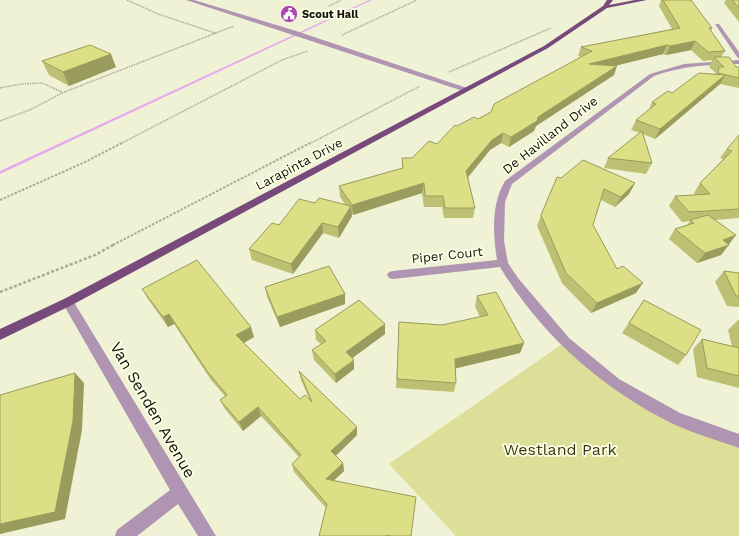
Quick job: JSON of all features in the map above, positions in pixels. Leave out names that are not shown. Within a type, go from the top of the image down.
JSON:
[{"type":"main road","name":"Larapinta Drive","points":[[0,335],[68,302],[546,47],[607,4],[644,0]]},
{"type":"street","points":[[189,0],[290,31],[466,89]]},
{"type":"street","points":[[717,25],[739,56]]},
{"type":"street","name":"De Havilland Drive","points":[[739,62],[693,63],[670,67],[652,75],[508,183],[500,202],[499,241],[503,263],[514,282],[565,342],[614,383],[676,418],[739,441]]},
{"type":"street","name":"Piper Court","points":[[394,275],[503,263]]},
{"type":"street","name":"Van Senden Avenue","points":[[68,302],[180,492],[208,536]]},
{"type":"street","points":[[123,536],[180,492]]},
{"type":"path","points":[[127,0],[158,14],[215,33]]},
{"type":"path","points":[[329,6],[341,0]]},
{"type":"path","points":[[0,200],[83,163],[282,60],[326,43],[417,0]]},
{"type":"path","points":[[0,121],[16,116],[45,103],[62,93],[215,33],[254,20]]},
{"type":"path","points":[[0,292],[95,255],[435,78],[555,25]]},
{"type":"path","points":[[0,88],[21,84],[42,83],[62,93]]},
{"type":"green space","name":"Westland Park","points":[[565,342],[614,383],[739,441],[739,536],[456,536],[389,464]]},
{"type":"building","points":[[663,0],[691,0],[712,28],[709,28],[725,51],[708,52],[695,41],[670,46],[667,45],[589,64],[617,66],[538,117],[537,121],[511,137],[503,133],[492,140],[466,171],[475,208],[445,208],[443,196],[425,196],[424,183],[352,205],[339,186],[403,168],[402,158],[412,158],[429,141],[437,144],[455,125],[457,126],[474,117],[478,119],[491,112],[494,104],[592,51],[581,47],[680,28]]},
{"type":"building","points":[[732,0],[739,0],[739,8]]},
{"type":"building","points":[[90,45],[111,54],[63,72],[42,61]]},
{"type":"building","points":[[714,57],[729,57],[736,67],[739,67],[739,78],[718,73],[719,67],[724,67]]},
{"type":"building","points":[[699,73],[725,75],[660,129],[636,120],[656,104],[652,102],[668,91],[672,93]]},
{"type":"building","points":[[642,131],[652,163],[608,158]]},
{"type":"building","points":[[739,135],[739,209],[689,212],[675,196],[710,194],[700,183],[732,151],[727,149]]},
{"type":"building","points":[[583,160],[635,183],[621,197],[604,189],[593,225],[617,269],[623,266],[643,283],[597,303],[566,273],[541,215],[557,177],[561,178]]},
{"type":"building","points":[[319,198],[351,206],[338,227],[322,223],[291,264],[249,249],[272,223],[279,225],[299,199],[315,203]]},
{"type":"building","points":[[708,215],[736,235],[723,240],[729,245],[705,253],[675,229],[694,223],[690,220]]},
{"type":"building","points":[[197,260],[251,327],[236,335],[300,399],[305,395],[312,402],[299,371],[357,427],[331,451],[343,463],[326,479],[416,497],[411,536],[319,536],[327,504],[292,464],[301,455],[258,407],[239,422],[220,400],[227,395],[207,371],[169,314],[163,317],[142,289]]},
{"type":"building","points":[[329,266],[345,294],[277,317],[265,287]]},
{"type":"building","points":[[724,271],[739,273],[739,296],[736,296]]},
{"type":"building","points":[[496,292],[524,343],[455,359],[456,383],[397,379],[399,322],[442,325],[488,315],[477,296]]},
{"type":"building","points":[[359,300],[385,324],[346,352],[354,360],[335,374],[312,350],[326,341],[315,330]]},
{"type":"building","points":[[644,300],[701,330],[686,355],[629,323]]},
{"type":"building","points":[[702,339],[739,348],[739,376],[707,368]]},
{"type":"building","points":[[75,373],[73,421],[55,512],[0,524],[0,395]]},
{"type":"waterway","points":[[0,173],[371,0]]},
{"type":"place","name":"Scout Hall","points":[[289,14]]}]
